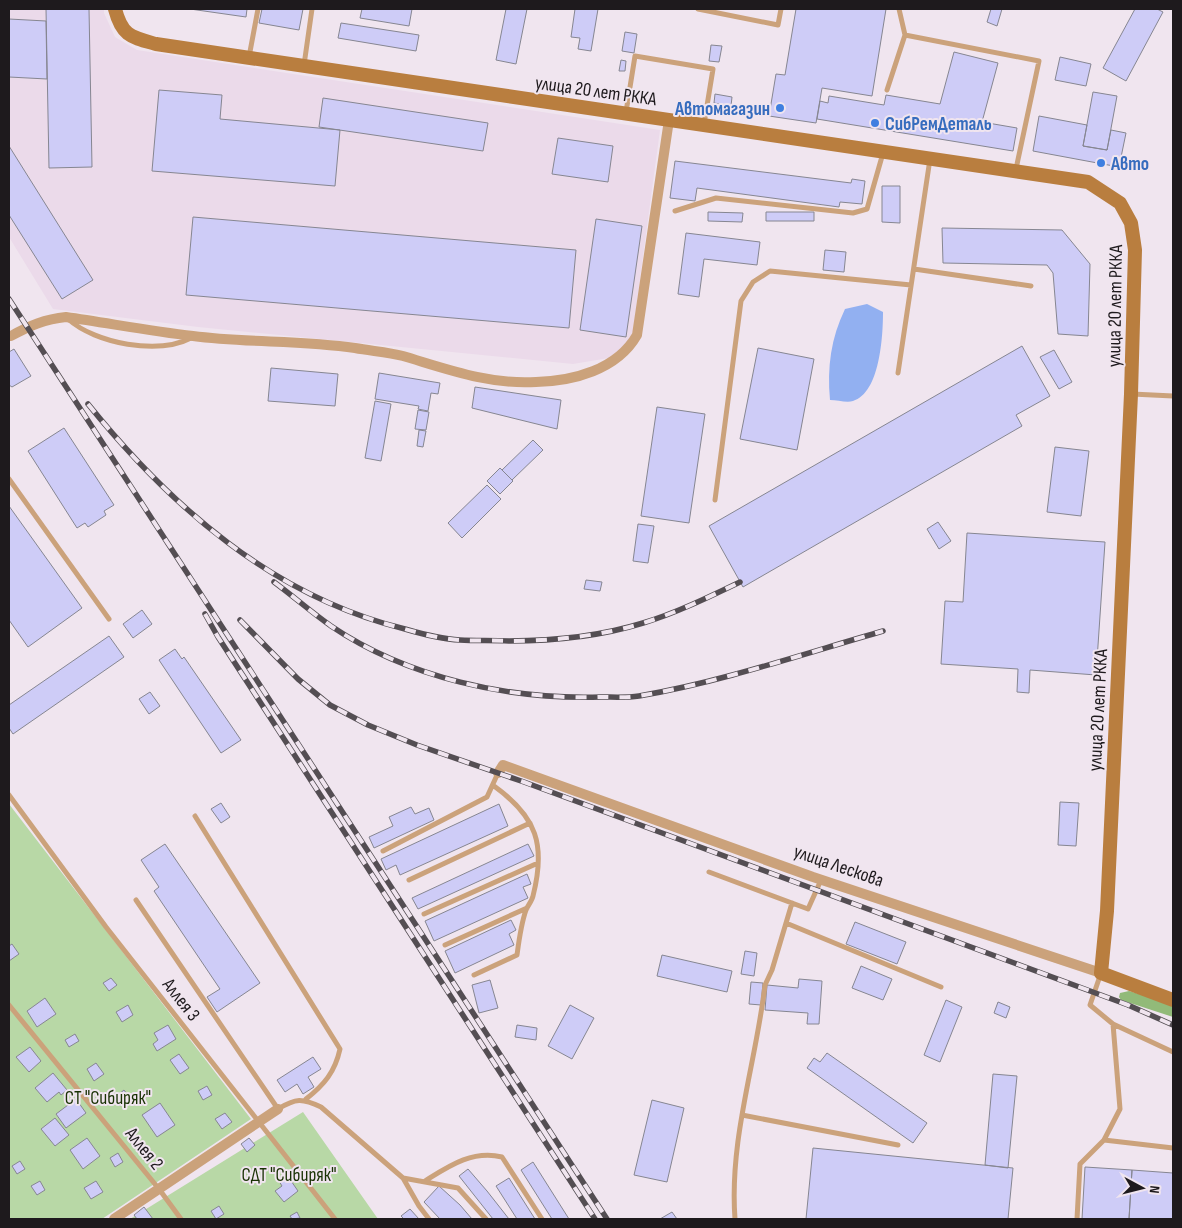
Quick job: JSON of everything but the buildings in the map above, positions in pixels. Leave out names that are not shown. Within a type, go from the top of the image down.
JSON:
[{"type":"main road","name":"улица 20 лет РККА","points":[[115,9],[119,25],[132,38],[1088,182],[1120,203],[1131,224],[1135,250],[1131,394],[1107,911],[1101,973]]},
{"type":"main road","name":"улица Лескова","points":[[1101,973],[1173,1000]]},
{"type":"street","points":[[10,337],[36,323],[51,318],[66,317],[194,336],[350,348],[401,356],[452,372],[494,380],[535,383],[570,379],[602,368],[629,349],[636,335],[668,120]]},
{"type":"street","name":"улица Лескова","points":[[498,773],[503,766],[514,768],[556,785],[611,802],[821,880],[1101,973]]},
{"type":"street","points":[[114,1219],[278,1109]]},
{"type":"lane","points":[[249,57],[258,9]]},
{"type":"lane","points":[[304,65],[312,9]]},
{"type":"lane","points":[[698,9],[778,24],[781,9]]},
{"type":"lane","points":[[886,90],[905,35],[899,9]]},
{"type":"lane","points":[[905,35],[1039,61],[1016,171]]},
{"type":"lane","points":[[626,113],[635,56],[713,69],[704,125]]},
{"type":"lane","points":[[675,211],[716,198],[845,212],[867,210],[884,150]]},
{"type":"lane","points":[[898,373],[930,158]]},
{"type":"lane","points":[[914,269],[1030,286]]},
{"type":"lane","points":[[715,500],[742,301],[753,282],[770,271],[911,285]]},
{"type":"lane","points":[[66,317],[79,329],[96,337],[150,346],[180,344],[194,336]]},
{"type":"lane","points":[[1131,394],[1173,396]]},
{"type":"lane","points":[[9,480],[109,619]]},
{"type":"lane","points":[[383,851],[487,797],[494,786],[498,773]]},
{"type":"lane","points":[[474,974],[517,955],[526,908],[533,899],[538,863],[538,841],[530,823],[514,801],[494,786]]},
{"type":"lane","name":"Аллея 3","points":[[9,795],[106,927],[335,1219]]},
{"type":"lane","points":[[195,816],[340,1049],[336,1066],[316,1091],[306,1100]]},
{"type":"lane","points":[[409,880],[530,823]]},
{"type":"lane","points":[[424,914],[538,863]]},
{"type":"lane","points":[[709,872],[808,908],[821,880]]},
{"type":"lane","points":[[136,900],[278,1109],[291,1102],[306,1100],[321,1107],[403,1178],[429,1219]]},
{"type":"lane","points":[[735,1219],[736,1147],[765,985],[772,970],[792,903]]},
{"type":"lane","points":[[445,945],[526,908]]},
{"type":"lane","points":[[786,923],[941,987]]},
{"type":"lane","points":[[1101,973],[1090,1005],[1113,1024],[1173,1052]]},
{"type":"lane","name":"Аллея 2","points":[[9,1005],[159,1189],[181,1219]]},
{"type":"lane","points":[[1076,1219],[1080,1164],[1104,1140],[1120,1109],[1113,1024]]},
{"type":"lane","points":[[742,1115],[898,1145]]},
{"type":"lane","points":[[1104,1140],[1173,1148]]},
{"type":"lane","points":[[425,1181],[456,1162],[488,1154],[502,1157],[542,1219]]},
{"type":"lane","points":[[403,1178],[458,1188],[486,1219]]},
{"type":"shaded area","points":[[9,9],[104,9],[115,37],[137,50],[660,130],[633,331],[627,344],[609,358],[573,364],[198,327],[53,309],[9,237]]},
{"type":"green space","name":"СТ \"Сибиряк\"","points":[[9,804],[251,1119],[102,1219],[9,1219]]},
{"type":"green space","points":[[1129,991],[1173,1004],[1173,1017],[1121,1000],[1119,997],[1120,993]]},
{"type":"green space","name":"СДТ \"Сибиряк\"","points":[[303,1112],[378,1219],[130,1219]]},
{"type":"water","points":[[867,304],[883,312],[881,349],[874,376],[862,396],[853,401],[830,400],[829,376],[831,353],[840,320],[845,309]]},
{"type":"railway","points":[[9,299],[607,1219]]},
{"type":"railway","points":[[88,404],[154,478],[190,512],[228,543],[269,571],[312,595],[357,614],[412,631],[446,639],[460,640],[509,641],[577,637],[627,628],[655,619],[740,582]]},
{"type":"railway","points":[[274,582],[331,626],[361,644],[426,672],[495,690],[566,697],[639,696],[670,690],[731,675],[883,631]]},
{"type":"railway","points":[[205,614],[218,637],[595,1219]]},
{"type":"railway","points":[[240,620],[298,679],[330,705],[368,725],[417,745],[524,782],[1128,1005],[1173,1025]]},
{"type":"place","name":"Автомагазин","points":[[780,108]]},
{"type":"place","name":"СибРемДеталь","points":[[875,123]]},
{"type":"place","name":"Авто","points":[[1101,163]]}]
